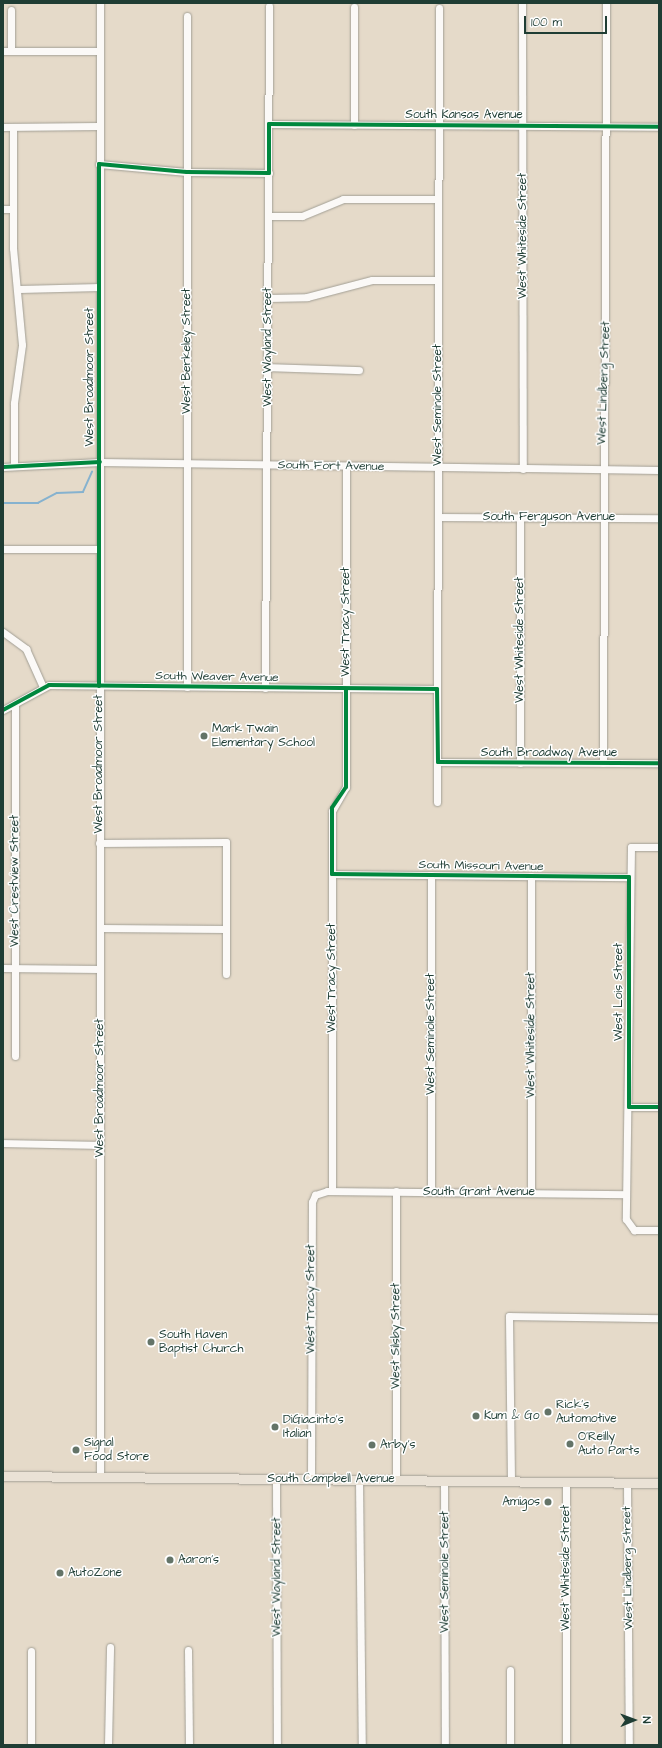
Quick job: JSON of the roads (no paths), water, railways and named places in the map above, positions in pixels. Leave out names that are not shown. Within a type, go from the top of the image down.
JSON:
[{"type":"main road","name":"South Campbell Avenue","points":[[3,1476],[659,1483]]},
{"type":"street","name":"West Broadmoor Street","points":[[100,3],[100,1477]]},
{"type":"street","name":"West Whiteside Street","points":[[522,3],[523,469]]},
{"type":"street","name":"West Lindberg Street","points":[[602,763],[601,517],[602,387],[606,356],[606,3]]},
{"type":"street","name":"West Wayland Street","points":[[265,688],[269,6]]},
{"type":"street","points":[[354,7],[354,125]]},
{"type":"street","name":"West Seminole Street","points":[[437,802],[439,8]]},
{"type":"street","points":[[11,10],[11,51]]},
{"type":"street","name":"West Berkeley Street","points":[[187,16],[187,687]]},
{"type":"street","points":[[3,52],[99,51]]},
{"type":"street","name":"South Kansas Avenue","points":[[269,124],[659,127]]},
{"type":"street","points":[[3,127],[99,126]]},
{"type":"street","points":[[13,127],[13,209],[22,345],[14,403],[14,466]]},
{"type":"street","points":[[99,164],[187,172],[269,173]]},
{"type":"street","points":[[268,216],[302,216],[343,198],[438,199]]},
{"type":"street","points":[[3,209],[13,209]]},
{"type":"street","points":[[268,298],[307,297],[372,280],[438,280]]},
{"type":"street","points":[[18,289],[100,287]]},
{"type":"street","points":[[268,367],[359,370]]},
{"type":"street","name":"South Fort Avenue","points":[[3,466],[100,462],[266,466],[659,470]]},
{"type":"street","name":"West Tracy Street","points":[[311,1480],[312,1202],[317,1193],[332,1191],[332,808],[346,787],[346,466]]},
{"type":"street","name":"South Ferguson Avenue","points":[[438,517],[659,518]]},
{"type":"street","name":"West Whiteside Street","points":[[520,517],[520,763]]},
{"type":"street","points":[[3,549],[100,550]]},
{"type":"street","points":[[3,632],[26,649],[43,687],[15,706],[3,710]]},
{"type":"street","name":"South Weaver Avenue","points":[[43,687],[99,686],[437,689]]},
{"type":"street","name":"West Crestview Street","points":[[15,706],[15,1056]]},
{"type":"street","name":"South Broadway Avenue","points":[[438,762],[659,763]]},
{"type":"street","points":[[99,843],[226,842],[226,974]]},
{"type":"street","name":"West Lois Street","points":[[659,847],[631,847],[629,1107],[626,1194],[627,1223],[636,1230],[659,1230]]},
{"type":"street","name":"South Missouri Avenue","points":[[332,874],[630,877]]},
{"type":"street","name":"West Seminole Street","points":[[431,875],[431,1192]]},
{"type":"street","name":"West Whiteside Street","points":[[531,876],[531,1193]]},
{"type":"street","points":[[100,928],[226,929]]},
{"type":"street","points":[[3,968],[100,969]]},
{"type":"street","points":[[629,1107],[659,1107]]},
{"type":"street","points":[[3,1143],[100,1145]]},
{"type":"street","name":"South Grant Avenue","points":[[332,1191],[626,1194]]},
{"type":"street","name":"West Silsby Street","points":[[396,1192],[396,1480]]},
{"type":"street","points":[[511,1481],[509,1316],[659,1318]]},
{"type":"street","name":"West Wayland Street","points":[[276,1479],[277,1745]]},
{"type":"street","points":[[359,1480],[362,1745]]},
{"type":"street","name":"West Seminole Street","points":[[444,1480],[445,1745]]},
{"type":"street","name":"West Whiteside Street","points":[[566,1482],[566,1745]]},
{"type":"street","name":"West Lindberg Street","points":[[627,1483],[630,1654],[629,1745]]},
{"type":"street","points":[[108,1745],[110,1647]]},
{"type":"street","points":[[188,1650],[189,1745]]},
{"type":"street","points":[[30,1745],[31,1651]]},
{"type":"street","points":[[510,1670],[510,1745]]},
{"type":"waterway","points":[[3,503],[38,503],[57,493],[83,492],[92,472]]},
{"type":"place","name":"Mark Twain Elementary School","points":[[204,736]]},
{"type":"place","name":"South Haven Baptist Church","points":[[151,1342]]},
{"type":"place","name":"Rick's Automotive","points":[[548,1412]]},
{"type":"place","name":"Kum & Go","points":[[476,1416]]},
{"type":"place","name":"DiGiacinto's Italian","points":[[275,1427]]},
{"type":"place","name":"O'Reilly Auto Parts","points":[[570,1444]]},
{"type":"place","name":"Arby's","points":[[372,1445]]},
{"type":"place","name":"Signal Food Store","points":[[76,1450]]},
{"type":"place","name":"Amigos","points":[[548,1502]]},
{"type":"place","name":"Aaron's","points":[[170,1560]]},
{"type":"place","name":"AutoZone","points":[[60,1573]]}]
